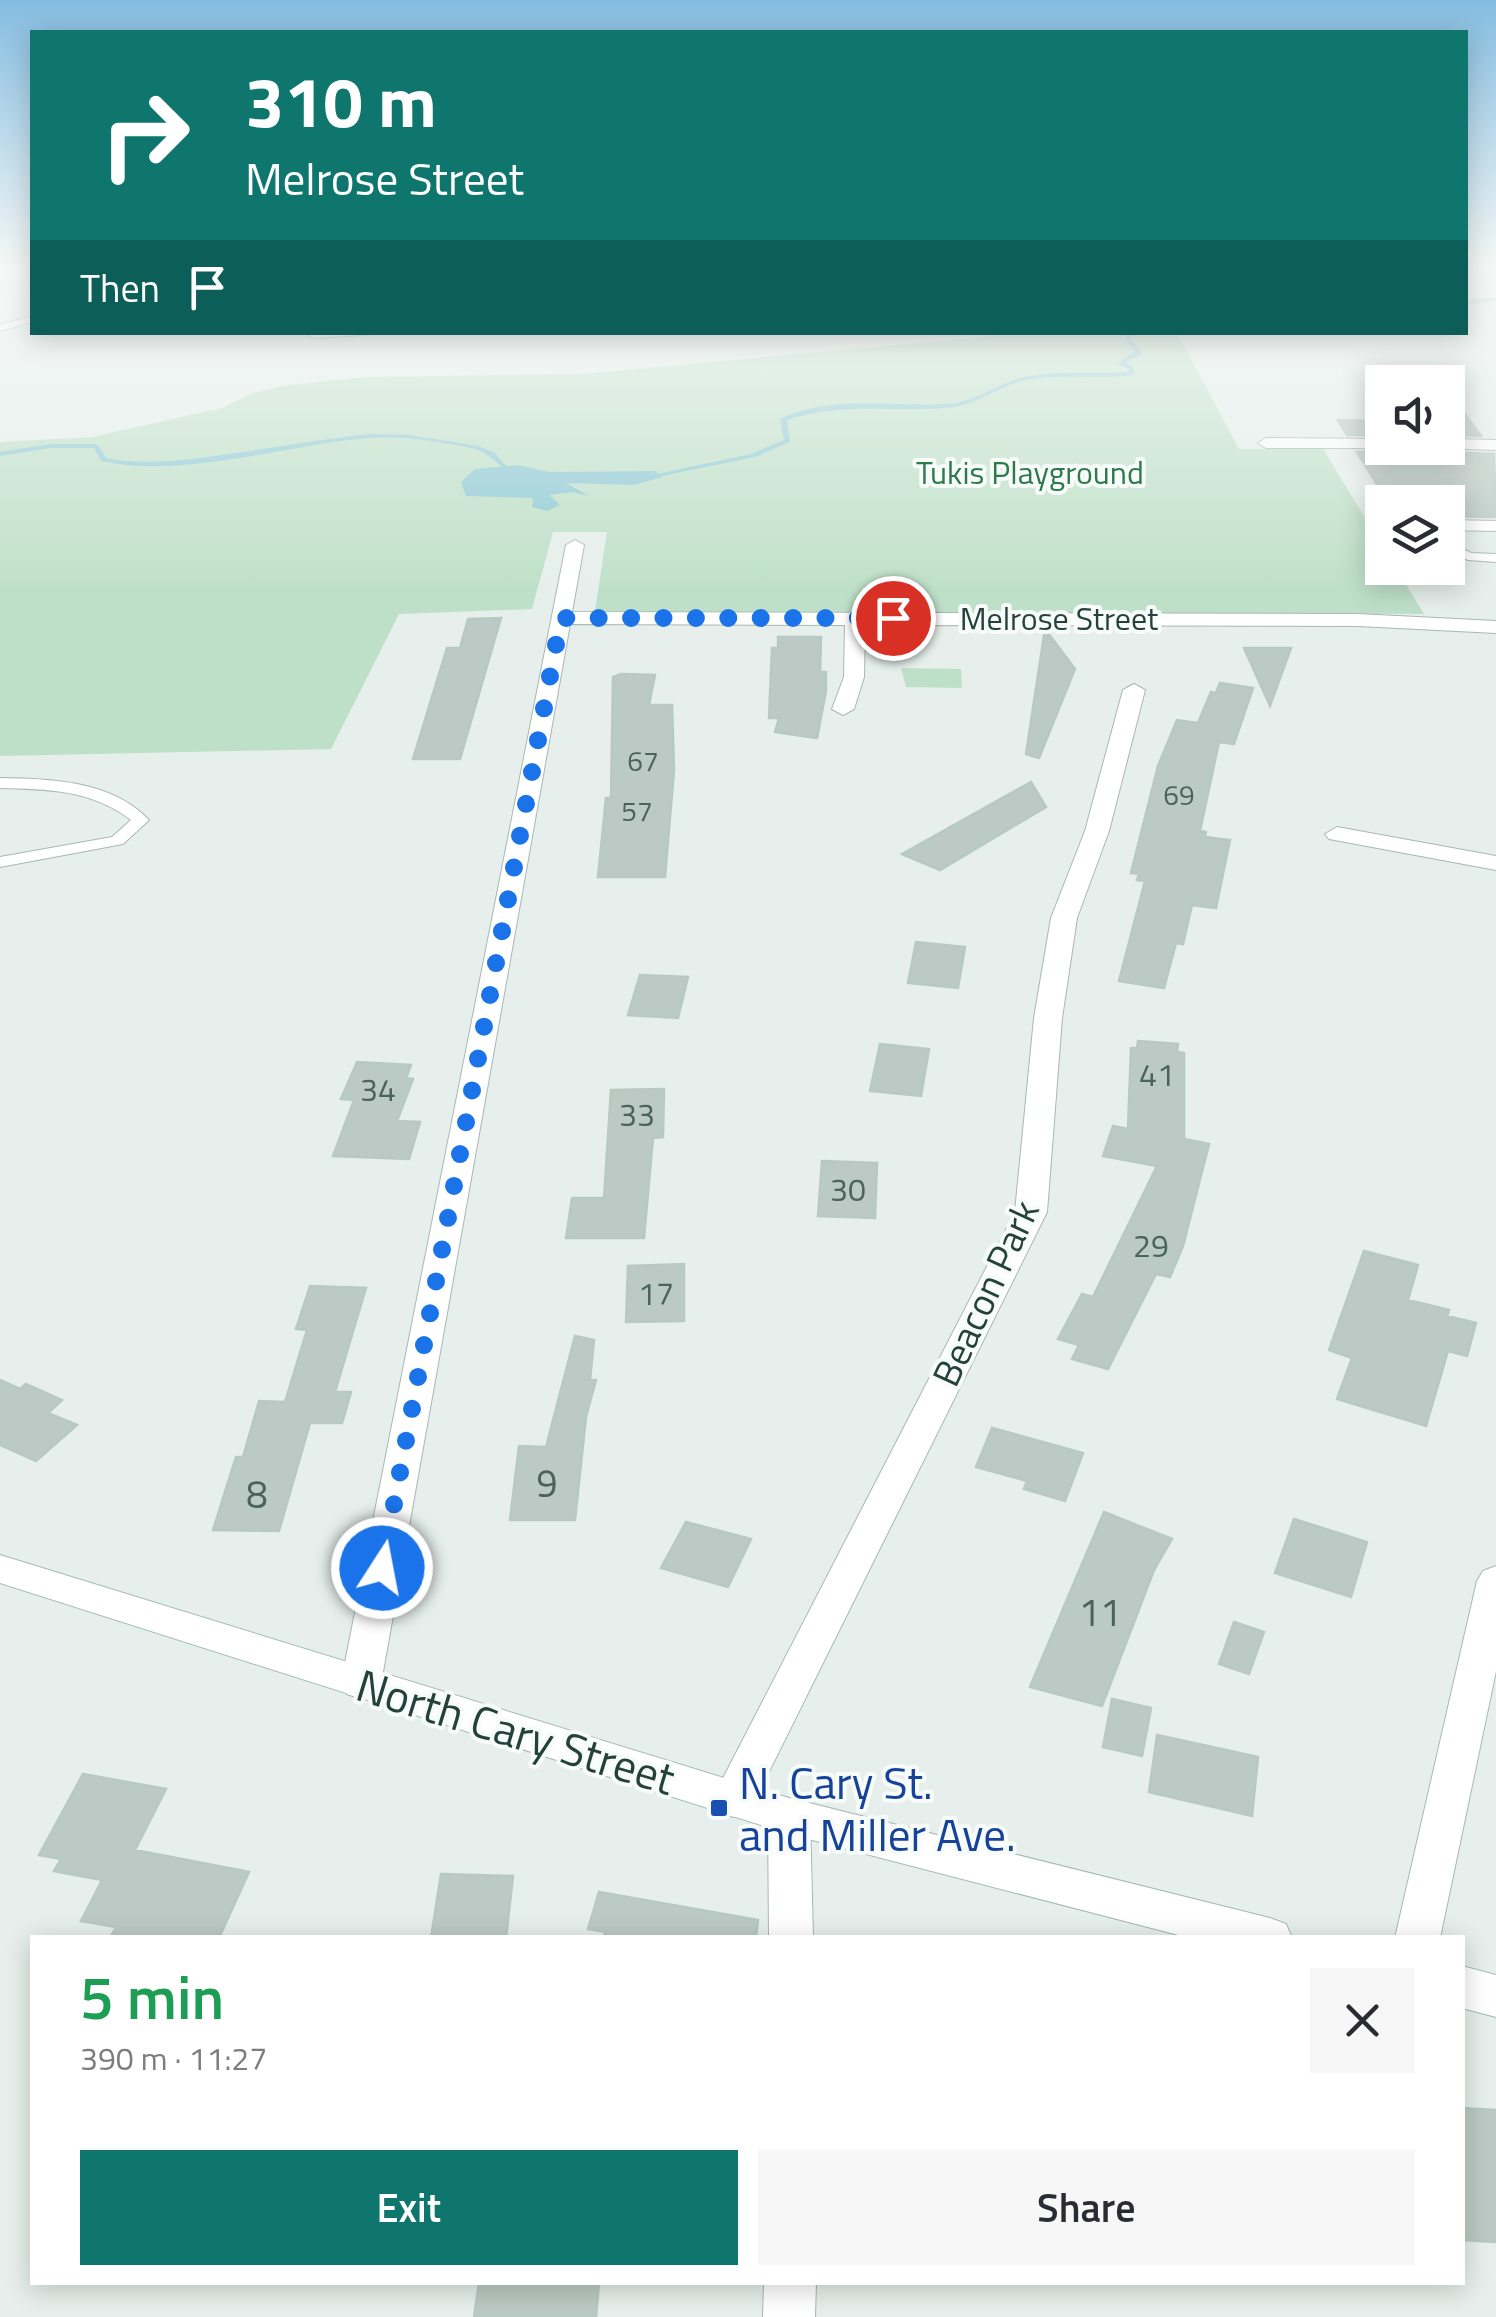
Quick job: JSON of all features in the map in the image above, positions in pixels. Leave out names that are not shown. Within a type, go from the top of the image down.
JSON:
[{"type":"street","points":[[1266,443],[1365,444]]},
{"type":"street","points":[[1465,444],[1496,445]]},
{"type":"street","points":[[1465,525],[1496,526]]},
{"type":"street","points":[[360,1683],[575,545]]},
{"type":"street","name":"Melrose Street","points":[[561,618],[1358,620],[1496,627]]},
{"type":"street","points":[[843,709],[854,677],[854,618]]},
{"type":"street","name":"Beacon Park","points":[[734,1799],[1031,1212],[1048,1018],[1064,918],[1097,831],[1134,690]]},
{"type":"street","points":[[1337,834],[1496,863]]},
{"type":"street","name":"North Cary Street","points":[[0,1569],[789,1816],[1258,1935]]},
{"type":"street","points":[[1419,1935],[1496,1581]]},
{"type":"street","points":[[789,1816],[790,1935]]},
{"type":"street","points":[[1465,1988],[1496,1996]]},
{"type":"street","points":[[789,2317],[790,2285]]},
{"type":"lane","points":[[1465,554],[1496,558]]},
{"type":"lane","points":[[0,783],[80,790],[119,800],[142,820],[118,841],[0,862]]},
{"type":"green space","name":"Tukis Playground","points":[[573,374],[1199,374],[1239,449],[1323,449],[1365,518],[1365,585],[1406,585],[1424,614],[595,611],[607,532],[553,532],[532,609],[399,614],[331,749],[0,756],[0,442],[92,437],[222,408],[253,393],[287,385],[368,377]]},
{"type":"green space","points":[[901,668],[961,669],[962,688],[906,687]]},
{"type":"water","points":[[518,465],[550,472],[655,471],[662,477],[634,485],[566,483],[589,496],[572,492],[549,495],[560,505],[547,511],[532,507],[533,498],[466,496],[461,482],[475,469]]},
{"type":"building","points":[[1465,414],[1481,436],[1465,436]]},
{"type":"building","points":[[1338,420],[1365,421],[1365,435],[1347,435]]},
{"type":"building","points":[[1465,453],[1494,454],[1496,517],[1465,516],[1465,485],[1377,485],[1365,465],[1465,465]]},
{"type":"building","points":[[501,618],[460,759],[413,759],[447,648],[460,648],[468,619]]},
{"type":"building","points":[[1045,629],[1075,669],[1039,758],[1026,754]]},
{"type":"building","points":[[778,637],[821,637],[820,672],[826,672],[826,691],[817,738],[775,732],[779,718],[769,718],[772,648],[778,648]]},
{"type":"building","points":[[1244,648],[1291,648],[1270,706]]},
{"type":"building","points":[[655,675],[649,705],[672,705],[674,770],[665,877],[598,877],[606,798],[611,798],[613,677]]},
{"type":"building","points":[[1220,683],[1253,688],[1234,744],[1219,742],[1200,831],[1206,832],[1205,837],[1230,840],[1216,908],[1192,905],[1183,944],[1176,943],[1164,988],[1119,981],[1145,881],[1137,880],[1139,874],[1131,873],[1158,766],[1177,720],[1198,723],[1211,692],[1216,693]]},
{"type":"building","points":[[1031,782],[1046,807],[940,870],[902,854]]},
{"type":"building","points":[[916,942],[965,947],[958,988],[908,983]]},
{"type":"building","points":[[640,975],[688,977],[678,1018],[628,1015]]},
{"type":"building","points":[[1138,1041],[1178,1044],[1177,1052],[1184,1053],[1184,1139],[1209,1144],[1183,1246],[1170,1277],[1156,1274],[1108,1369],[1072,1359],[1079,1345],[1058,1339],[1082,1294],[1093,1297],[1157,1166],[1103,1156],[1113,1126],[1128,1129],[1131,1048],[1137,1048]]},
{"type":"building","points":[[880,1044],[929,1049],[921,1096],[870,1091]]},
{"type":"building","points":[[357,1062],[411,1065],[406,1078],[413,1079],[397,1121],[420,1122],[409,1159],[333,1156],[354,1100],[341,1099]]},
{"type":"building","points":[[664,1089],[663,1137],[653,1138],[644,1238],[566,1238],[572,1198],[604,1198],[611,1090]]},
{"type":"building","points":[[822,1161],[877,1163],[875,1218],[818,1216]]},
{"type":"building","points":[[1364,1251],[1418,1265],[1408,1300],[1449,1310],[1447,1316],[1476,1323],[1467,1356],[1448,1351],[1426,1426],[1337,1399],[1352,1358],[1329,1350]]},
{"type":"building","points":[[684,1264],[684,1321],[626,1322],[628,1266]]},
{"type":"building","points":[[310,1286],[366,1288],[335,1392],[351,1392],[342,1423],[310,1423],[279,1531],[213,1530],[236,1457],[243,1457],[259,1401],[285,1402],[307,1330],[296,1329]]},
{"type":"building","points":[[575,1336],[594,1340],[590,1380],[596,1380],[586,1417],[575,1520],[510,1520],[519,1446],[546,1447]]},
{"type":"building","points":[[0,1380],[20,1389],[26,1384],[62,1400],[48,1413],[77,1425],[36,1461],[0,1445]]},
{"type":"building","points":[[992,1428],[1083,1453],[1065,1501],[1024,1489],[1027,1481],[976,1467]]},
{"type":"building","points":[[1104,1512],[1172,1539],[1154,1570],[1102,1706],[1030,1687]]},
{"type":"building","points":[[1294,1519],[1367,1542],[1351,1597],[1275,1573]]},
{"type":"building","points":[[686,1522],[751,1539],[728,1587],[661,1568]]},
{"type":"building","points":[[1234,1622],[1264,1632],[1249,1674],[1219,1664]]},
{"type":"building","points":[[1112,1699],[1151,1708],[1142,1756],[1103,1747]]},
{"type":"building","points":[[1157,1735],[1258,1757],[1252,1816],[1149,1792]]},
{"type":"building","points":[[83,1774],[166,1789],[135,1850],[249,1872],[220,1935],[112,1935],[116,1927],[81,1921],[102,1880],[54,1871],[61,1859],[39,1855]]},
{"type":"building","points":[[441,1874],[513,1876],[506,1935],[431,1935]]},
{"type":"building","points":[[599,1892],[758,1920],[756,1935],[604,1935],[588,1929]]},
{"type":"building","points":[[1465,2108],[1496,2110],[1496,2242],[1465,2240]]},
{"type":"building","points":[[479,2285],[599,2285],[596,2317],[474,2317]]},
{"type":"waterway","points":[[647,477],[753,456],[788,441],[783,419],[804,412],[845,406],[951,406],[1029,378],[1130,374]]},
{"type":"waterway","points":[[0,454],[51,446],[96,446],[103,460],[155,464],[390,436],[478,448],[514,470]]},
{"type":"place","name":"N. Cary St. and Miller Ave.","points":[[719,1808]]},
{"type":"route","points":[[382,1568],[561,618],[893,618]]}]
